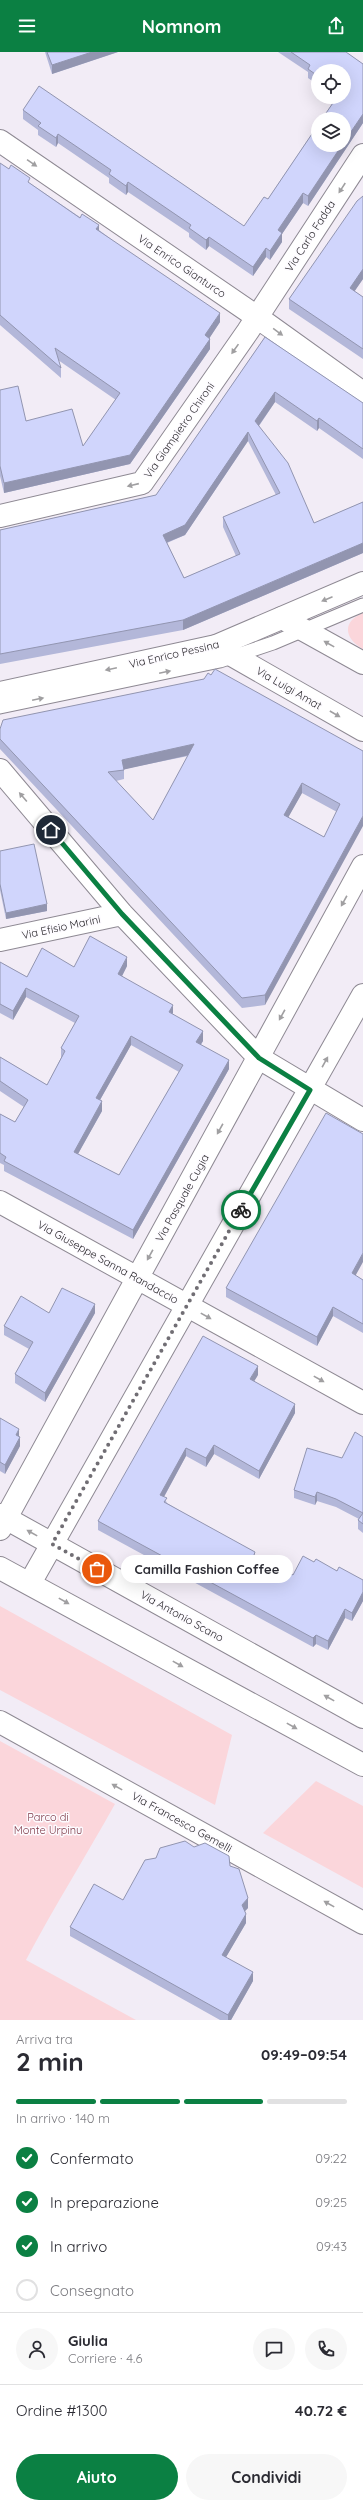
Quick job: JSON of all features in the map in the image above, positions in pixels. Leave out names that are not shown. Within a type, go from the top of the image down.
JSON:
[{"type":"street","name":"Via Enrico Gianturco","points":[[0,141],[258,317],[363,393]]},
{"type":"street","name":"Via Carlo Fadda","points":[[258,317],[363,155]]},
{"type":"street","name":"Via Giampietro Chironi","points":[[0,516],[142,483],[258,317]]},
{"type":"street","name":"Via Enrico Pessina","points":[[0,693],[224,651],[282,618],[363,583]]},
{"type":"street","points":[[282,618],[363,663]]},
{"type":"street","name":"Via Luigi Amat","points":[[224,651],[363,730]]},
{"type":"street","points":[[0,770],[122,914],[259,1058],[310,1090],[363,1120]]},
{"type":"street","name":"Via Pasquale Cugia","points":[[2,1521],[259,1058],[363,866]]},
{"type":"street","name":"Via Efisio Marini","points":[[0,940],[122,914]]},
{"type":"street","points":[[30,1583],[363,994]]},
{"type":"street","name":"Via Giuseppe Sanna Randaccio","points":[[0,1202],[363,1403]]},
{"type":"street","name":"Via Antonio Scano","points":[[2,1521],[52,1544],[363,1717]]},
{"type":"street","points":[[0,1568],[363,1765]]},
{"type":"street","name":"Via Francesco Gemelli","points":[[0,1722],[363,1923]]},
{"type":"lane","points":[[0,707],[303,630],[363,605]]},
{"type":"green space","points":[[363,613],[363,649],[352,640],[348,631],[351,621]]},
{"type":"green space","points":[[0,1606],[232,1735],[215,1805],[0,1690]]},
{"type":"green space","name":"Parco di Monte Urpinu","points":[[0,1741],[115,1804],[26,1960],[136,2020],[0,2020]]},
{"type":"green space","points":[[316,1781],[363,1806],[363,1888],[263,1833]]},
{"type":"building","points":[[47,52],[92,52],[52,65]]},
{"type":"building","points":[[291,52],[346,52],[363,64],[363,114],[351,132],[351,112],[327,112],[332,104],[351,104],[351,64],[311,64],[311,71],[308,69],[310,65]]},
{"type":"building","points":[[39,86],[244,226],[264,197],[268,199],[311,135],[311,152],[337,152],[308,196],[303,193],[278,230],[282,233],[270,251],[266,248],[253,267],[209,237],[206,240],[189,228],[191,225],[128,182],[126,186],[109,174],[111,170],[58,134],[56,138],[38,126],[41,123],[23,110]]},
{"type":"building","points":[[0,163],[9,169],[11,165],[30,178],[28,182],[80,218],[82,214],[99,225],[96,229],[220,313],[205,335],[210,339],[130,455],[4,483],[0,466],[0,390],[18,386],[26,421],[72,409],[83,446],[120,393],[55,348],[61,368],[0,315]]},
{"type":"building","points":[[363,196],[363,269],[350,288],[363,297],[363,349],[289,299],[357,201]]},
{"type":"building","points":[[265,337],[363,403],[363,449],[319,418],[317,421],[275,392],[255,421],[288,463],[314,523],[363,502],[363,543],[183,620],[0,654],[0,530],[156,495]],"holes":[[[248,432],[280,493],[223,517],[240,554],[184,578],[163,535],[185,525]]]},
{"type":"building","points":[[215,669],[363,751],[363,816],[265,995],[242,998],[0,739],[0,729],[3,720],[204,679],[208,673],[211,675]],"holes":[[[194,744],[153,820],[108,772],[124,770],[122,760]],[[302,783],[340,804],[324,837],[284,815]]]},
{"type":"building","points":[[34,844],[47,904],[6,913],[0,884],[0,851]]},
{"type":"building","points":[[90,936],[127,957],[118,974],[173,1005],[169,1012],[203,1031],[196,1042],[229,1060],[133,1230],[4,1161],[6,1157],[0,1153],[0,1114],[15,1122],[28,1100],[0,1081],[0,1057],[47,1085],[65,1051],[61,1048],[79,1016],[26,988],[13,1011],[0,1004],[0,962],[27,977],[42,948],[74,967]],"holes":[[[131,1036],[183,1065],[119,1175],[74,1152],[102,1101],[96,1098]]]},
{"type":"building","points":[[326,1113],[363,1134],[363,1253],[352,1273],[363,1280],[363,1324],[333,1307],[317,1337],[226,1288]]},
{"type":"building","points":[[62,1288],[95,1304],[45,1393],[15,1374],[33,1342],[4,1326],[21,1296],[49,1313]]},
{"type":"building","points":[[203,1336],[258,1366],[250,1379],[295,1404],[259,1471],[214,1445],[206,1458],[186,1448],[160,1495],[167,1498],[164,1502],[255,1552],[254,1555],[293,1575],[303,1556],[314,1562],[316,1559],[337,1571],[339,1567],[363,1580],[363,1592],[352,1613],[345,1609],[328,1641],[316,1635],[313,1638],[98,1521]]},
{"type":"building","points":[[0,1418],[19,1429],[16,1435],[20,1437],[5,1465],[0,1462]]},
{"type":"building","points":[[355,1432],[363,1437],[363,1513],[336,1499],[317,1492],[315,1497],[294,1490],[307,1448],[342,1458]]},
{"type":"building","points":[[363,1513],[363,1524],[358,1520]]},
{"type":"building","points":[[185,1841],[194,1847],[205,1843],[229,1856],[230,1866],[239,1869],[248,1898],[242,1905],[246,1914],[222,1955],[253,1972],[228,2015],[70,1927],[94,1884],[123,1900],[145,1860],[156,1858],[160,1848]]},
{"type":"way so far","points":[[97,1569],[52,1544],[241,1210]]},
{"type":"place","name":"Camilla Fashion Coffee","points":[[97,1569]]},
{"type":"route","points":[[51,830],[122,914],[259,1058],[310,1090],[241,1210]]}]
